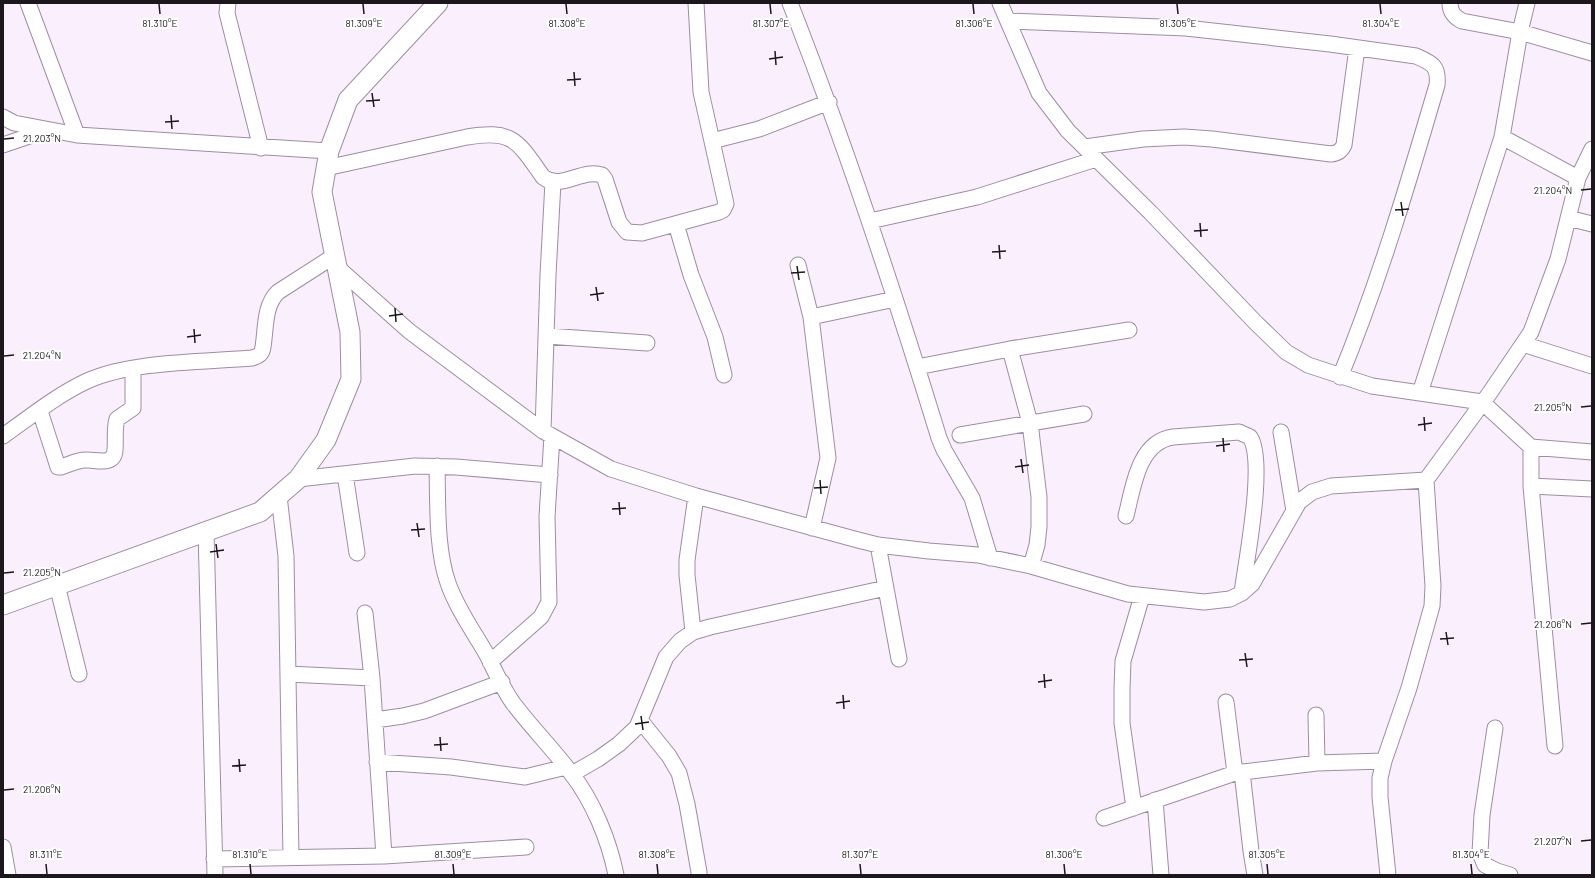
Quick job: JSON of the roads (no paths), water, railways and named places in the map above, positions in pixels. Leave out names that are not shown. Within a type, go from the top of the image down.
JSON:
[{"type":"main road","points":[[3,604],[260,512],[298,479],[326,440],[351,379],[350,332],[322,192],[327,160],[348,100],[436,4]]},
{"type":"street","points":[[28,3],[77,135]]},
{"type":"street","points":[[228,3],[227,13],[261,148]]},
{"type":"street","points":[[3,117],[14,122],[77,135],[261,148],[327,160],[486,134],[500,134],[512,138],[521,146],[548,181],[553,182],[592,173],[602,175],[605,179],[619,222],[626,232],[642,233],[719,212],[725,208],[725,198],[701,92],[696,3]]},
{"type":"street","points":[[790,3],[829,102],[870,221],[939,438],[944,450],[972,498],[990,558]]},
{"type":"street","points":[[1000,3],[1039,93],[1068,131],[1286,352],[1308,365],[1340,377],[1372,386],[1482,402],[1531,447],[1592,452]]},
{"type":"street","points":[[1450,3],[1452,13],[1462,21],[1520,32],[1592,53]]},
{"type":"street","points":[[1420,393],[1502,137],[1520,32],[1527,3]]},
{"type":"street","points":[[1008,21],[1186,28],[1416,56],[1428,61],[1434,66],[1438,77],[1437,85],[1384,262],[1340,377]]},
{"type":"street","points":[[1085,147],[1143,139],[1178,137],[1212,139],[1331,154],[1337,153],[1341,151],[1344,145],[1357,48]]},
{"type":"street","points":[[712,141],[759,129],[829,102]]},
{"type":"street","points":[[3,145],[48,129]]},
{"type":"street","points":[[1502,137],[1578,178]]},
{"type":"street","points":[[1388,875],[1380,798],[1380,778],[1384,761],[1409,688],[1432,606],[1433,586],[1426,480],[1530,332],[1558,260],[1578,178],[1592,149]]},
{"type":"street","points":[[870,221],[977,197],[1096,158]]},
{"type":"street","points":[[490,662],[541,617],[549,602],[546,537],[550,475],[547,336],[548,275],[553,182]]},
{"type":"street","points":[[1568,218],[1592,224]]},
{"type":"street","points":[[676,224],[691,275],[715,337],[724,375]]},
{"type":"street","points":[[3,436],[73,388],[104,375],[155,365],[258,357],[262,352],[268,308],[273,296],[335,261],[409,331],[548,434],[611,469],[696,496],[878,545],[929,552],[978,555],[1031,566],[1128,594],[1204,602],[1230,599],[1242,593],[1252,584],[1299,502],[1312,492],[1331,486],[1426,480]]},
{"type":"street","points":[[798,265],[811,317],[828,458],[812,528]]},
{"type":"street","points":[[811,317],[895,299]]},
{"type":"street","points":[[917,367],[1010,349],[1128,330]]},
{"type":"street","points":[[547,336],[647,343]]},
{"type":"street","points":[[1523,344],[1592,366]]},
{"type":"street","points":[[1010,349],[1030,423],[1040,513],[1037,545],[1031,566]]},
{"type":"street","points":[[40,411],[58,467],[83,460],[102,461],[113,458],[115,451],[117,419],[133,408],[133,369]]},
{"type":"street","points":[[960,435],[1084,414]]},
{"type":"street","points":[[1126,516],[1139,467],[1156,443],[1164,438],[1239,432],[1250,437],[1254,448],[1256,488],[1242,593]]},
{"type":"street","points":[[1281,432],[1294,511]]},
{"type":"street","points":[[1531,447],[1531,486],[1555,746]]},
{"type":"street","points":[[298,479],[392,468],[437,466],[550,475]]},
{"type":"street","points":[[437,466],[438,525],[443,563],[448,583],[464,616],[513,702],[569,771],[600,823],[611,854],[616,875]]},
{"type":"street","points":[[346,474],[357,553]]},
{"type":"street","points":[[1531,486],[1592,489]]},
{"type":"street","points":[[279,496],[286,556],[291,858]]},
{"type":"street","points":[[693,632],[687,575],[687,560],[696,496]]},
{"type":"street","points":[[206,531],[215,875]]},
{"type":"street","points":[[878,545],[899,659]]},
{"type":"street","points":[[57,585],[79,674]]},
{"type":"street","points":[[377,762],[451,767],[525,777],[569,771],[598,759],[619,744],[637,727],[666,657],[680,641],[693,632],[886,588]]},
{"type":"street","points":[[1134,808],[1122,724],[1123,661],[1142,596]]},
{"type":"street","points":[[365,612],[372,678],[384,856]]},
{"type":"street","points":[[288,674],[372,678]]},
{"type":"street","points":[[374,720],[403,716],[424,710],[502,682]]},
{"type":"street","points":[[1226,702],[1255,875]]},
{"type":"street","points":[[1316,715],[1317,763]]},
{"type":"street","points":[[640,720],[669,756],[678,773],[687,804],[699,872],[698,875]]},
{"type":"street","points":[[1495,728],[1484,794],[1480,853],[1485,865],[1510,875]]},
{"type":"street","points":[[1104,818],[1238,773],[1317,763],[1384,761]]},
{"type":"street","points":[[1155,800],[1161,875]]},
{"type":"street","points":[[3,847],[8,875]]},
{"type":"street","points":[[214,859],[384,856],[526,847]]}]
